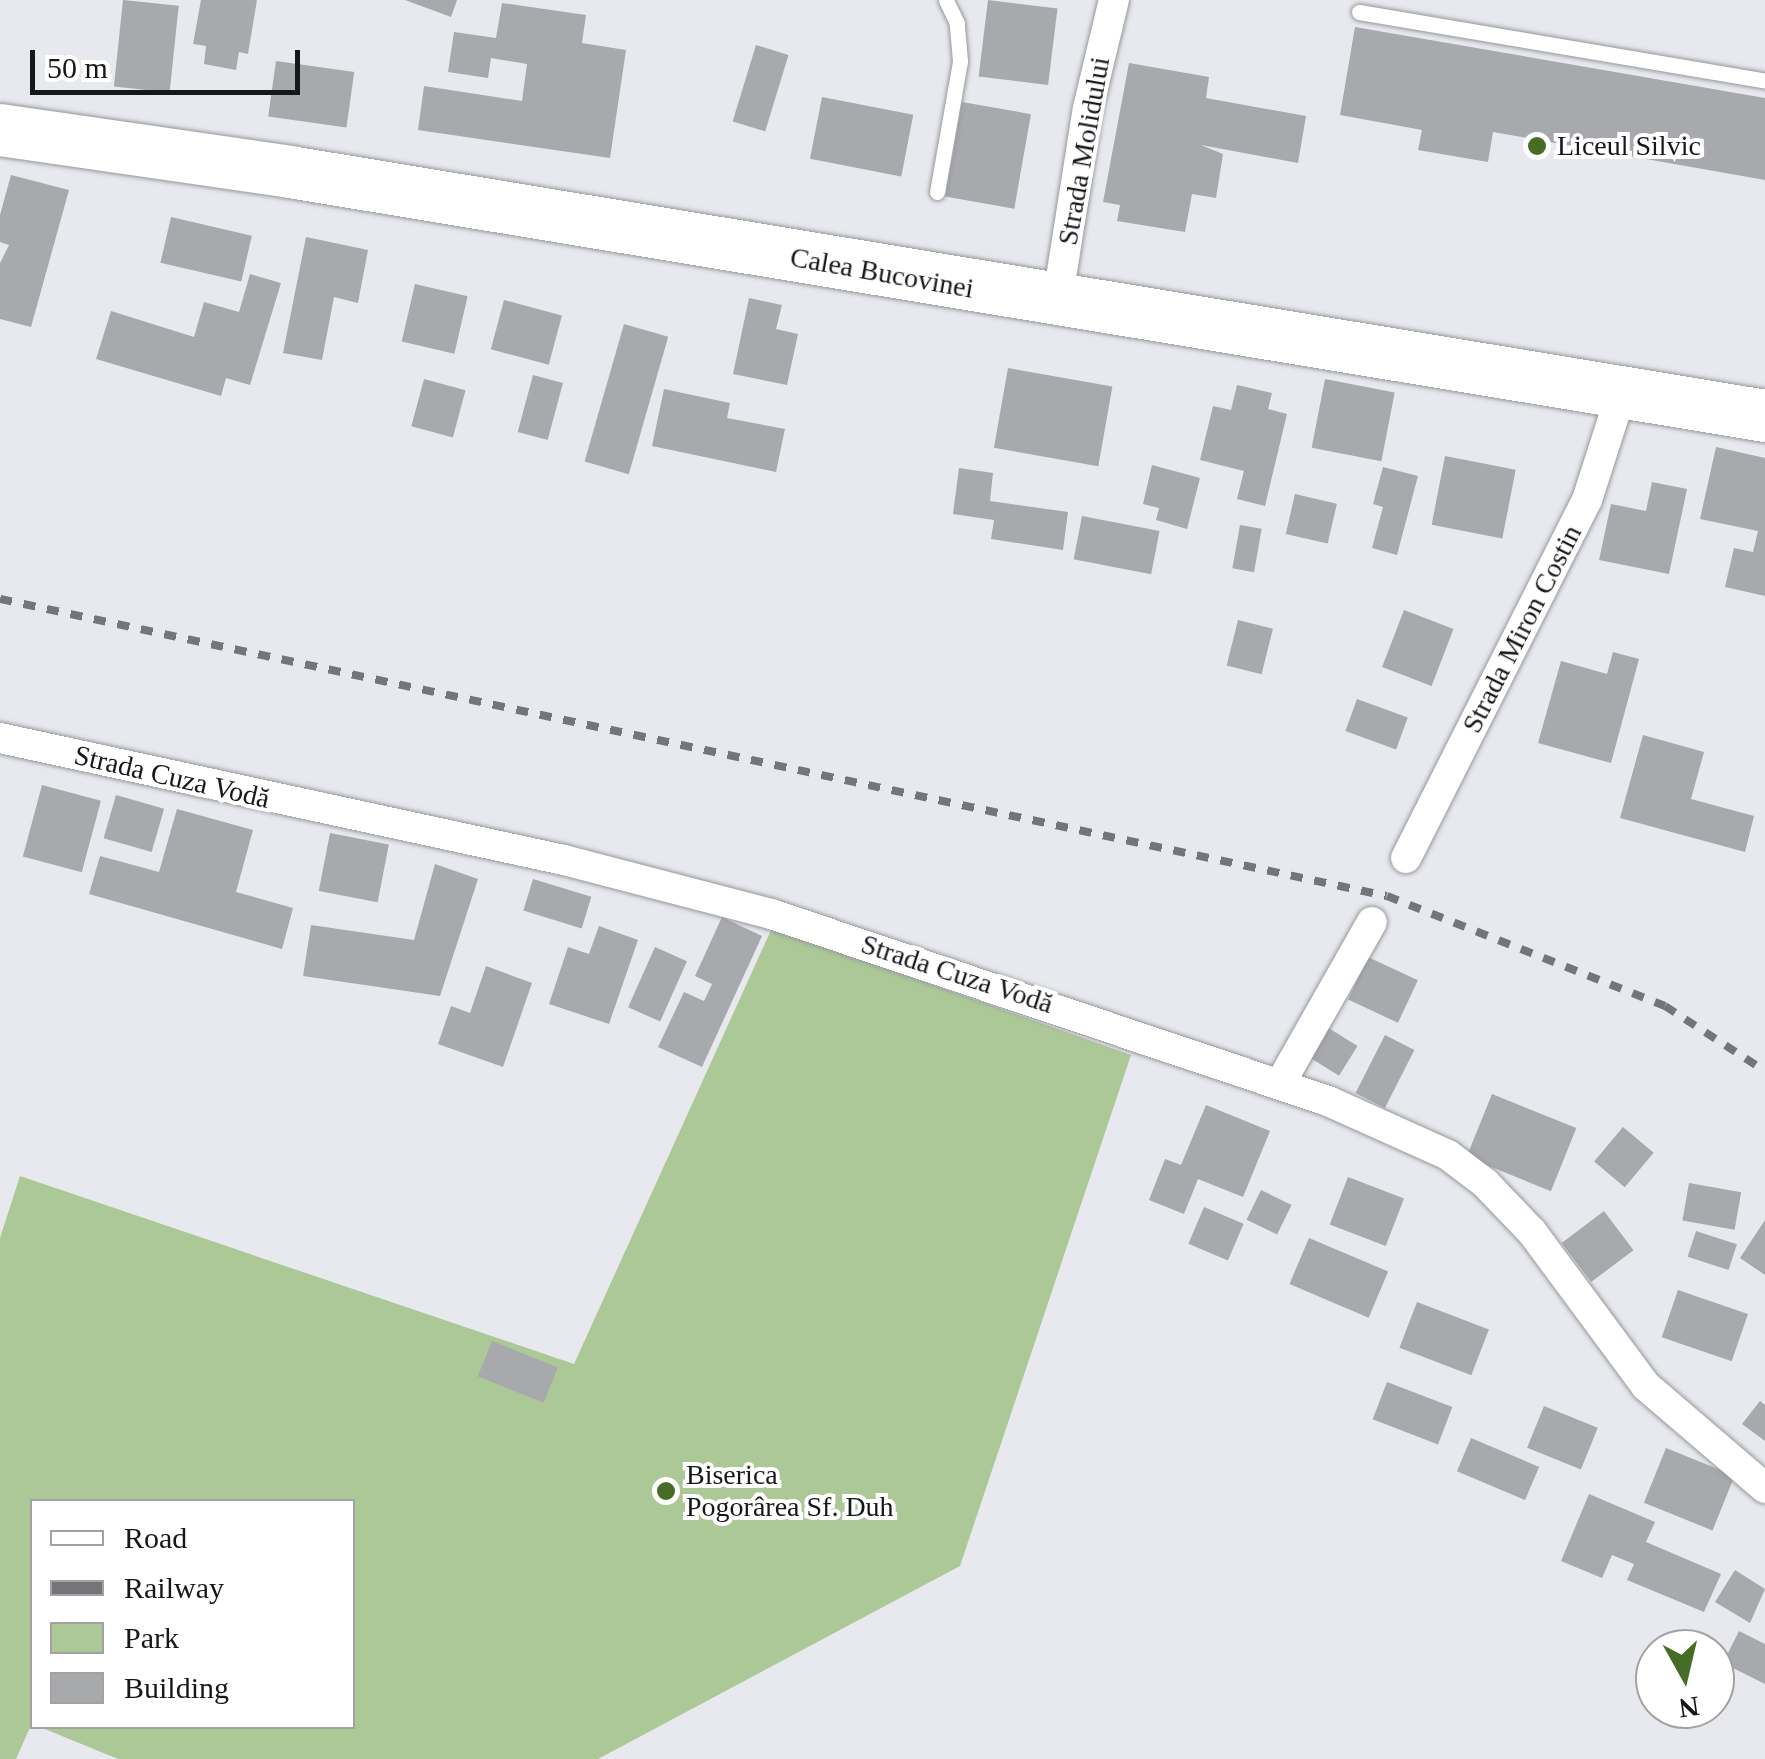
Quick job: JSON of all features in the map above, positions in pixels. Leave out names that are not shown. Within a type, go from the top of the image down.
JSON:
[{"type":"highway","name":"Calea Bucovinei","points":[[0,130],[290,172],[1058,303],[1765,416]]},
{"type":"street","name":"Strada Molidului","points":[[1058,303],[1088,108],[1114,0]]},
{"type":"street","name":"Strada Miron Costin","points":[[1406,858],[1587,500],[1621,394]]},
{"type":"street","name":"Strada Cuza Vodă","points":[[0,738],[564,860],[771,914],[1281,1082],[1448,1155],[1485,1183],[1532,1232],[1646,1386],[1765,1488]]},
{"type":"street","points":[[1281,1082],[1372,922]]},
{"type":"lane","points":[[937,192],[960,61],[957,23],[946,0]]},
{"type":"lane","points":[[1359,12],[1765,81]]},
{"type":"green space","points":[[772,928],[1131,1055],[960,1566],[598,1759],[118,1759],[45,1729],[355,1729],[355,1499],[30,1499],[30,1728],[16,1759],[0,1759],[0,1238],[20,1176],[574,1364]]},
{"type":"building","points":[[123,0],[179,6],[170,92],[114,87]]},
{"type":"building","points":[[201,0],[257,0],[248,54],[239,52],[236,70],[204,64],[206,46],[193,44]]},
{"type":"building","points":[[405,0],[457,0],[451,17]]},
{"type":"building","points":[[988,0],[1057,9],[1048,85],[979,76]]},
{"type":"building","points":[[502,3],[586,15],[582,43],[626,50],[610,158],[418,130],[424,86],[522,101],[527,64],[491,58],[488,78],[448,72],[454,32],[496,38]]},
{"type":"building","name":"Liceul Silvic","points":[[1355,27],[1765,98],[1765,180],[1493,132],[1488,162],[1418,150],[1422,130],[1340,115]]},
{"type":"building","points":[[756,45],[789,55],[765,131],[733,122]]},
{"type":"building","points":[[276,61],[354,72],[346,127],[268,116]]},
{"type":"building","points":[[1129,63],[1209,77],[1206,98],[1306,116],[1298,163],[1201,145],[1223,154],[1216,198],[1192,194],[1185,232],[1117,221],[1120,205],[1103,202]]},
{"type":"building","points":[[822,97],[913,115],[901,177],[810,159]]},
{"type":"building","points":[[962,102],[1031,114],[1014,209],[945,197]]},
{"type":"building","points":[[11,175],[69,190],[31,327],[0,319],[0,263],[9,245],[0,242],[0,215]]},
{"type":"building","points":[[171,217],[252,236],[241,281],[160,263]]},
{"type":"building","points":[[306,237],[368,250],[358,303],[334,297],[322,360],[283,353]]},
{"type":"building","points":[[250,274],[281,283],[250,385],[226,378],[221,396],[96,359],[111,311],[194,337],[204,302],[239,312]]},
{"type":"building","points":[[415,284],[468,296],[454,354],[402,341]]},
{"type":"building","points":[[749,298],[782,305],[776,329],[798,334],[787,385],[733,374]]},
{"type":"building","points":[[504,300],[562,316],[549,365],[491,349]]},
{"type":"building","points":[[624,324],[668,337],[629,474],[585,461]]},
{"type":"building","points":[[1008,368],[1112,386],[1098,466],[994,448]]},
{"type":"building","points":[[533,375],[563,383],[548,440],[518,432]]},
{"type":"building","points":[[424,379],[466,390],[453,437],[411,426]]},
{"type":"building","points":[[1325,379],[1395,393],[1381,461],[1312,448]]},
{"type":"building","points":[[1237,385],[1272,393],[1268,409],[1287,414],[1265,506],[1237,499],[1244,471],[1200,460],[1213,406],[1231,410]]},
{"type":"building","points":[[664,389],[730,403],[727,418],[785,429],[776,472],[652,446]]},
{"type":"building","points":[[1716,447],[1765,458],[1765,596],[1725,587],[1734,548],[1753,552],[1758,531],[1700,519]]},
{"type":"building","points":[[1445,456],[1516,470],[1502,538],[1432,525]]},
{"type":"building","points":[[1152,465],[1200,478],[1187,529],[1156,520],[1159,508],[1143,504]]},
{"type":"building","points":[[1383,467],[1418,476],[1397,555],[1372,548],[1383,507],[1373,504]]},
{"type":"building","points":[[959,468],[993,473],[990,501],[1068,512],[1063,550],[991,539],[994,520],[953,514]]},
{"type":"building","points":[[1652,482],[1687,489],[1669,574],[1599,560],[1611,504],[1646,511]]},
{"type":"building","points":[[1295,494],[1337,504],[1328,544],[1286,534]]},
{"type":"building","points":[[1082,516],[1160,531],[1151,574],[1074,559]]},
{"type":"building","points":[[1240,525],[1262,529],[1254,572],[1232,568]]},
{"type":"building","points":[[1404,610],[1453,629],[1432,686],[1382,667]]},
{"type":"building","points":[[1238,620],[1273,629],[1262,674],[1227,666]]},
{"type":"building","points":[[1613,652],[1639,659],[1611,763],[1538,743],[1561,661],[1607,674]]},
{"type":"building","points":[[1357,699],[1408,717],[1396,749],[1345,731]]},
{"type":"building","points":[[1643,735],[1704,752],[1691,799],[1754,816],[1745,852],[1620,818]]},
{"type":"building","points":[[42,785],[101,801],[82,872],[23,856]]},
{"type":"building","points":[[116,795],[164,809],[152,852],[104,838]]},
{"type":"building","points":[[177,809],[253,830],[236,892],[293,908],[282,949],[89,894],[100,856],[159,872]]},
{"type":"building","points":[[330,833],[389,844],[378,902],[319,891]]},
{"type":"building","points":[[435,864],[478,879],[440,996],[303,976],[311,925],[414,940]]},
{"type":"building","points":[[533,879],[591,897],[582,928],[523,911]]},
{"type":"building","points":[[722,917],[762,936],[702,1067],[658,1047],[684,992],[704,1001],[712,984],[695,976]]},
{"type":"building","points":[[599,926],[638,940],[609,1024],[549,1004],[568,947],[589,954]]},
{"type":"building","points":[[655,947],[687,961],[660,1022],[628,1007]]},
{"type":"building","points":[[1368,957],[1418,980],[1398,1023],[1348,1000]]},
{"type":"building","points":[[486,966],[532,983],[503,1067],[438,1044],[451,1006],[470,1013]]},
{"type":"building","points":[[1327,1027],[1358,1046],[1339,1076],[1308,1057]]},
{"type":"building","points":[[1385,1035],[1414,1050],[1385,1108],[1355,1093]]},
{"type":"building","points":[[1492,1094],[1576,1128],[1551,1191],[1467,1157]]},
{"type":"building","points":[[1206,1105],[1270,1131],[1243,1197],[1198,1179],[1184,1214],[1149,1200],[1165,1159],[1181,1165]]},
{"type":"building","points":[[1623,1127],[1654,1153],[1625,1187],[1594,1161]]},
{"type":"building","points":[[1348,1177],[1404,1199],[1386,1246],[1330,1225]]},
{"type":"building","points":[[1689,1183],[1741,1192],[1735,1230],[1682,1220]]},
{"type":"building","points":[[1261,1190],[1292,1205],[1277,1235],[1247,1220]]},
{"type":"building","points":[[1204,1207],[1244,1224],[1228,1261],[1188,1244]]},
{"type":"building","points":[[1604,1211],[1633,1250],[1591,1282],[1562,1243]]},
{"type":"building","points":[[1765,1220],[1765,1275],[1740,1258]]},
{"type":"building","points":[[1696,1231],[1737,1244],[1729,1270],[1688,1257]]},
{"type":"building","points":[[1309,1238],[1388,1272],[1369,1318],[1289,1284]]},
{"type":"building","points":[[1678,1290],[1748,1314],[1732,1361],[1662,1337]]},
{"type":"building","points":[[1417,1302],[1489,1330],[1471,1375],[1399,1348]]},
{"type":"building","points":[[492,1341],[558,1368],[544,1403],[478,1376]]},
{"type":"building","points":[[1387,1382],[1452,1407],[1438,1444],[1373,1419]]},
{"type":"building","points":[[1760,1401],[1765,1405],[1765,1441],[1742,1424]]},
{"type":"building","points":[[1544,1406],[1598,1428],[1581,1469],[1527,1448]]},
{"type":"building","points":[[1471,1438],[1539,1467],[1525,1500],[1457,1471]]},
{"type":"building","points":[[1666,1448],[1735,1476],[1713,1530],[1644,1503]]},
{"type":"building","points":[[1589,1494],[1655,1522],[1646,1542],[1721,1574],[1704,1612],[1627,1580],[1634,1564],[1612,1555],[1602,1578],[1561,1561]]},
{"type":"building","points":[[1735,1570],[1765,1589],[1750,1623],[1715,1602]]},
{"type":"building","points":[[1739,1631],[1765,1644],[1765,1684],[1735,1669],[1735,1639]]},
{"type":"railway","points":[[0,599],[1387,896],[1665,1006],[1765,1071]]},
{"type":"place","name":"Liceul Silvic","points":[[1537,146]]},
{"type":"place","name":"Biserica Pogorârea Sf. Duh","points":[[666,1491]]}]
